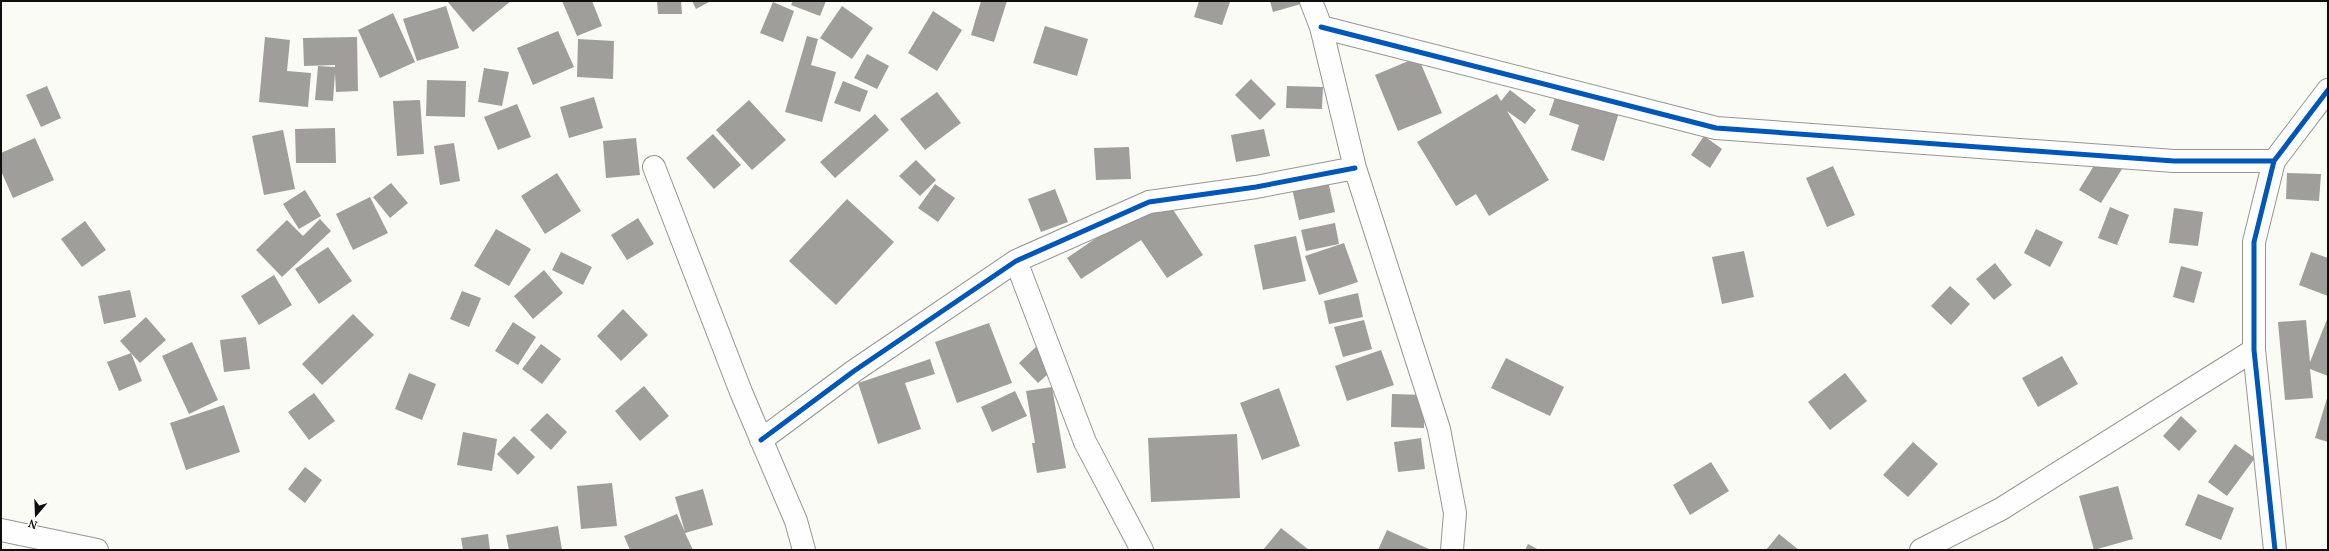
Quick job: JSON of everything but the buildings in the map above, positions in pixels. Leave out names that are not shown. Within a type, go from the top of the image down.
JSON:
[{"type":"street","points":[[1311,1],[1321,27],[1355,168],[1439,429],[1455,513],[1452,550]]},
{"type":"street","points":[[1321,27],[1716,128],[2174,161],[2274,161]]},
{"type":"street","points":[[2275,550],[2254,350],[2254,242],[2274,161],[2328,90]]},
{"type":"street","points":[[654,167],[761,440],[796,521],[804,550]]},
{"type":"street","points":[[761,440],[854,371],[1016,261],[1149,202],[1256,187],[1355,168]]},
{"type":"street","points":[[1016,261],[1085,442],[1142,550]]},
{"type":"street","points":[[1920,550],[2001,509],[2254,350]]},
{"type":"street","points":[[1,530],[97,550]]},
{"type":"cycle path","points":[[1321,27],[1716,128],[2174,161],[2274,161]]},
{"type":"cycle path","points":[[2275,550],[2254,350],[2254,242],[2274,161],[2328,90]]},
{"type":"cycle path","points":[[761,440],[854,371],[1016,261],[1149,202],[1256,187],[1355,168]]}]
